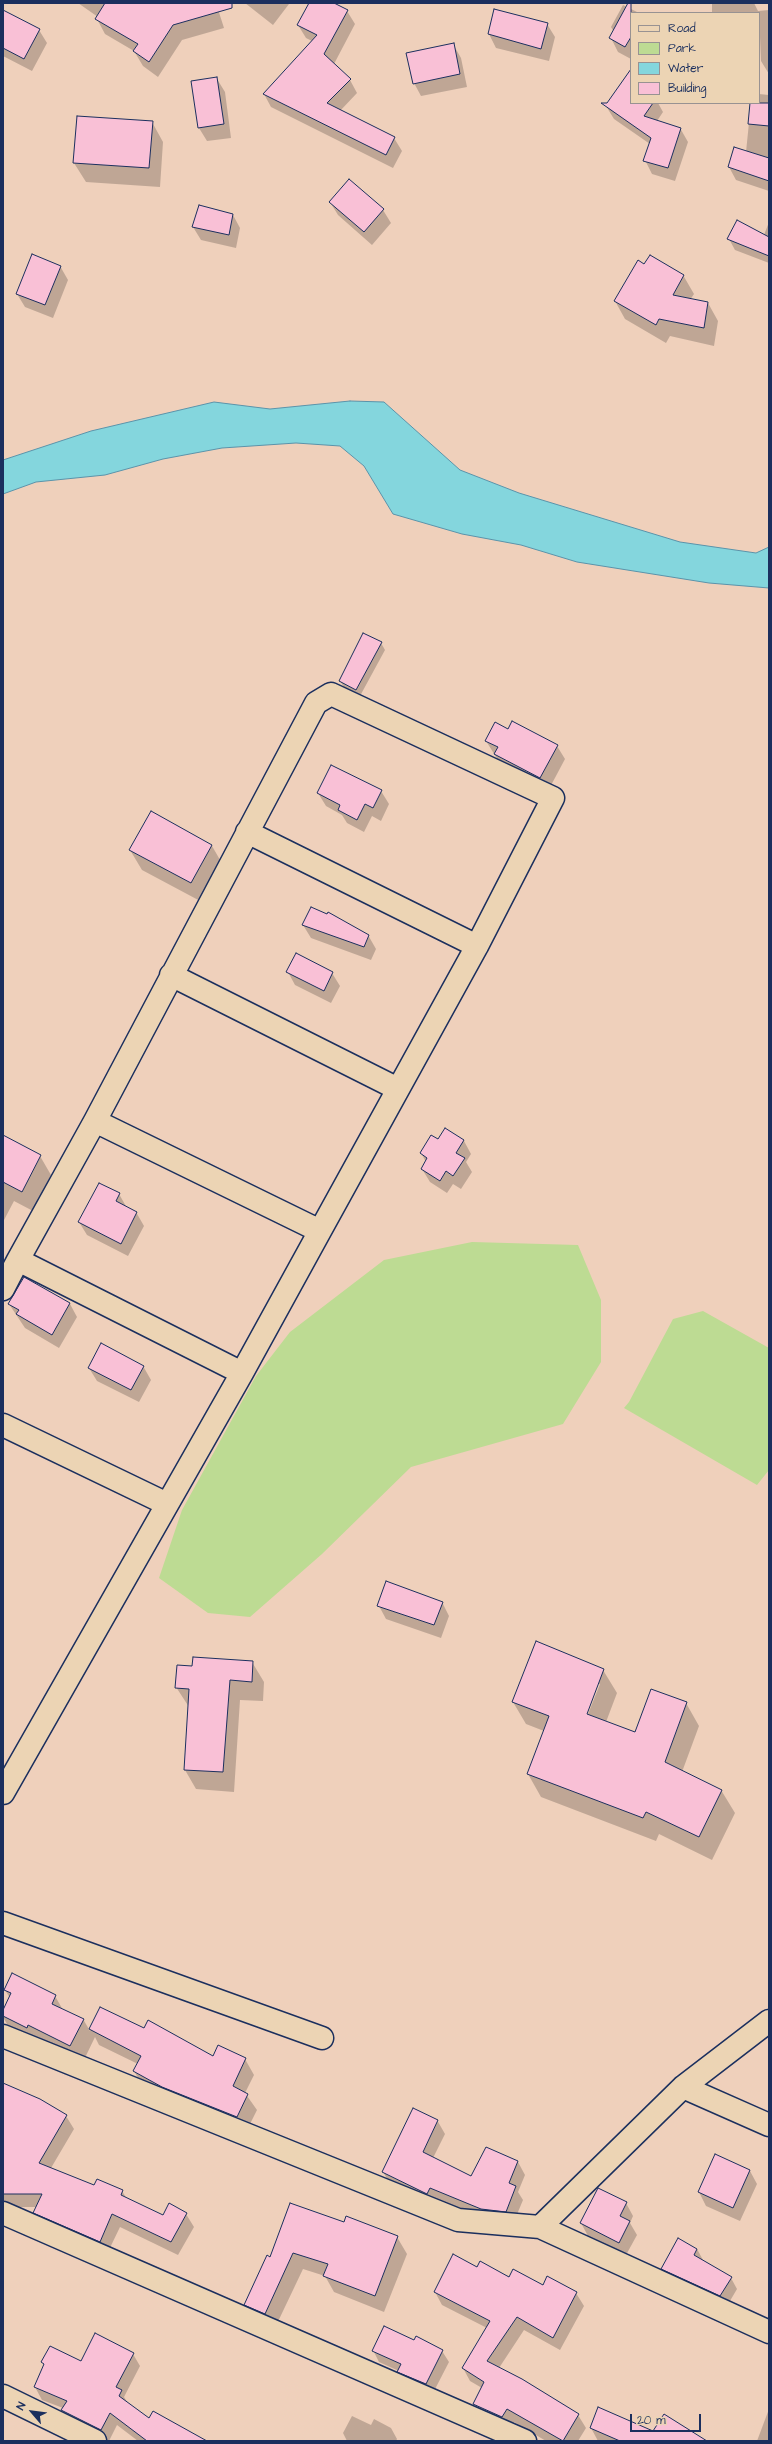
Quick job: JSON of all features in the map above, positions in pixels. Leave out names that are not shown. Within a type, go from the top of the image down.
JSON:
[{"type":"street","points":[[3,1289],[95,1121],[316,703],[331,694],[553,798],[477,946],[320,1231],[242,1372],[3,1793]]},
{"type":"street","points":[[247,832],[477,946]]},
{"type":"street","points":[[172,975],[398,1089]]},
{"type":"street","points":[[95,1121],[320,1231]]},
{"type":"street","points":[[18,1260],[242,1372]]},
{"type":"street","points":[[3,1425],[167,1504]]},
{"type":"street","points":[[3,1924],[322,2038]]},
{"type":"street","points":[[540,2227],[683,2087],[769,2021]]},
{"type":"street","points":[[3,2036],[458,2220],[540,2227],[769,2332]]},
{"type":"street","points":[[683,2087],[769,2125]]},
{"type":"street","points":[[3,2213],[525,2441]]},
{"type":"street","points":[[3,2396],[95,2441]]},
{"type":"green space","points":[[472,1242],[578,1245],[601,1300],[601,1362],[563,1424],[411,1467],[322,1554],[250,1617],[208,1613],[159,1578],[182,1510],[256,1376],[290,1332],[384,1260]]},
{"type":"green space","points":[[703,1311],[769,1348],[769,1470],[757,1485],[624,1408],[629,1402],[673,1319]]},
{"type":"water","points":[[350,401],[384,402],[460,470],[519,493],[680,542],[756,553],[769,547],[769,588],[709,583],[577,562],[521,545],[462,534],[393,514],[364,466],[340,446],[296,443],[222,448],[163,459],[105,475],[36,482],[3,494],[3,460],[91,431],[214,402],[270,409]]},
{"type":"building","points":[[105,3],[232,3],[232,8],[173,25],[149,62],[133,51],[138,44],[95,19]]},
{"type":"building","points":[[309,3],[334,3],[348,10],[324,54],[351,79],[327,103],[395,137],[386,155],[263,94],[317,35],[297,25]]},
{"type":"building","points":[[628,3],[631,3],[630,39],[625,47],[609,38]]},
{"type":"building","points":[[494,9],[548,23],[541,49],[488,34]]},
{"type":"building","points":[[3,10],[40,29],[24,59],[3,48]]},
{"type":"building","points":[[454,43],[460,74],[413,84],[406,53]]},
{"type":"building","points":[[630,70],[630,104],[652,104],[644,116],[681,128],[668,168],[643,161],[651,138],[601,103],[607,103]]},
{"type":"building","points":[[217,77],[224,124],[198,128],[191,81]]},
{"type":"building","points":[[769,103],[769,126],[748,124],[750,104]]},
{"type":"building","points":[[77,116],[153,121],[149,168],[73,163]]},
{"type":"building","points":[[734,147],[769,158],[769,181],[728,167]]},
{"type":"building","points":[[349,179],[384,209],[364,232],[329,202]]},
{"type":"building","points":[[199,205],[233,214],[229,235],[192,227]]},
{"type":"building","points":[[737,220],[769,237],[769,256],[727,239]]},
{"type":"building","points":[[32,254],[61,266],[45,305],[16,294]]},
{"type":"building","points":[[650,255],[684,275],[673,295],[708,302],[704,328],[659,319],[656,325],[614,301],[638,260],[644,264]]},
{"type":"building","points":[[363,633],[382,642],[356,690],[339,681]]},
{"type":"building","points":[[512,721],[558,745],[540,778],[494,754],[498,747],[485,741],[495,722],[508,729]]},
{"type":"building","points":[[331,765],[382,790],[373,808],[365,804],[357,820],[338,810],[340,805],[317,793]]},
{"type":"building","points":[[151,811],[212,845],[191,883],[129,850]]},
{"type":"building","points":[[311,907],[327,914],[328,912],[369,935],[364,947],[302,925]]},
{"type":"building","points":[[296,953],[333,972],[324,991],[286,972]]},
{"type":"building","points":[[445,1128],[464,1140],[456,1153],[465,1158],[453,1176],[446,1171],[440,1181],[421,1169],[427,1158],[420,1153],[431,1135],[438,1139]]},
{"type":"building","points":[[3,1135],[41,1155],[22,1192],[3,1182]]},
{"type":"building","points":[[99,1183],[120,1193],[116,1201],[137,1212],[121,1244],[78,1222]]},
{"type":"building","points":[[24,1277],[70,1303],[52,1335],[16,1314],[19,1310],[8,1304]]},
{"type":"building","points":[[101,1343],[144,1366],[131,1390],[88,1368]]},
{"type":"building","points":[[386,1581],[443,1602],[434,1625],[377,1606]]},
{"type":"building","points":[[536,1641],[604,1669],[587,1714],[635,1732],[651,1689],[687,1702],[665,1762],[722,1790],[699,1837],[646,1812],[643,1818],[527,1774],[549,1716],[512,1702]]},
{"type":"building","points":[[193,1657],[253,1661],[252,1682],[230,1680],[223,1772],[184,1770],[189,1689],[175,1688],[177,1665],[192,1666]]},
{"type":"building","points":[[12,1973],[56,1995],[52,2004],[84,2019],[70,2046],[28,2025],[27,2028],[3,2016],[3,2010],[11,1993],[4,1990]]},
{"type":"building","points":[[100,2007],[144,2028],[148,2020],[213,2056],[218,2045],[246,2058],[233,2086],[248,2094],[237,2117],[162,2087],[133,2071],[141,2056],[89,2029]]},
{"type":"building","points":[[3,2083],[40,2099],[67,2115],[39,2163],[94,2185],[97,2179],[123,2190],[121,2195],[163,2215],[169,2203],[187,2213],[171,2242],[112,2214],[100,2242],[33,2213],[42,2194],[3,2194]]},
{"type":"building","points":[[413,2108],[438,2120],[423,2152],[471,2176],[486,2147],[518,2161],[509,2183],[516,2186],[506,2212],[481,2209],[430,2188],[427,2194],[382,2172]]},
{"type":"building","points":[[715,2154],[750,2170],[733,2208],[698,2192]]},
{"type":"building","points":[[598,2188],[627,2202],[620,2216],[630,2221],[619,2243],[580,2223]]},
{"type":"building","points":[[290,2203],[344,2222],[346,2216],[398,2236],[375,2296],[323,2276],[328,2264],[293,2253],[265,2314],[244,2305],[267,2255],[270,2257]]},
{"type":"building","points":[[678,2238],[697,2249],[694,2255],[732,2277],[720,2296],[661,2269]]},
{"type":"building","points":[[453,2254],[477,2267],[480,2261],[509,2277],[513,2269],[543,2285],[547,2276],[577,2292],[553,2338],[517,2317],[487,2361],[522,2379],[579,2414],[563,2441],[507,2409],[502,2417],[473,2404],[484,2382],[462,2368],[490,2321],[434,2292]]},
{"type":"building","points":[[384,2326],[414,2340],[416,2336],[443,2350],[426,2384],[397,2372],[401,2364],[372,2351]]},
{"type":"building","points":[[95,2333],[134,2353],[116,2387],[122,2390],[119,2396],[149,2418],[153,2411],[207,2441],[147,2441],[110,2413],[101,2430],[61,2410],[67,2401],[34,2387],[44,2364],[41,2362],[50,2346],[81,2361]]},
{"type":"building","points":[[598,2407],[653,2431],[664,2414],[707,2441],[620,2441],[590,2428]]}]
